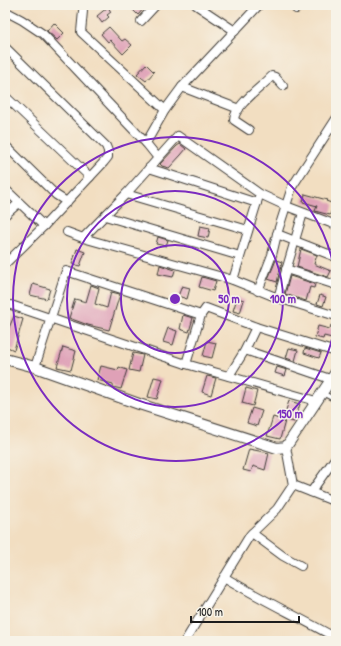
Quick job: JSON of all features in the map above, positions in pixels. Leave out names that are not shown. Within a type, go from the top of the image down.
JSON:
[{"type":"street","points":[[141,21],[156,5]]},
{"type":"street","points":[[196,5],[235,31]]},
{"type":"street","points":[[146,142],[165,110],[182,87],[235,31],[254,6]]},
{"type":"street","points":[[5,10],[42,34],[146,142],[158,158]]},
{"type":"street","points":[[83,11],[81,32],[165,110]]},
{"type":"street","points":[[5,47],[106,146],[108,150],[108,157],[90,177],[44,226],[5,263]]},
{"type":"street","points":[[249,130],[234,120],[234,116],[239,109],[254,91],[262,87],[272,76],[275,76],[284,86]]},
{"type":"street","points":[[182,87],[239,109]]},
{"type":"street","points":[[5,96],[90,177]]},
{"type":"street","points":[[258,291],[272,255],[277,234],[296,180],[336,119]]},
{"type":"street","points":[[83,238],[126,194],[178,136],[260,194],[286,206],[336,225]]},
{"type":"street","points":[[5,145],[56,194],[67,202]]},
{"type":"street","points":[[149,168],[257,202]]},
{"type":"street","points":[[5,189],[44,226]]},
{"type":"street","points":[[126,194],[248,230]]},
{"type":"street","points":[[233,280],[260,194]]},
{"type":"street","points":[[5,215],[19,203]]},
{"type":"street","points":[[278,298],[303,212]]},
{"type":"street","points":[[105,216],[240,256]]},
{"type":"street","points":[[67,232],[83,238],[233,280],[278,298],[335,314]]},
{"type":"street","points":[[277,234],[336,257]]},
{"type":"street","points":[[286,269],[336,286]]},
{"type":"street","points":[[35,367],[66,271],[201,315]]},
{"type":"street","points":[[11,305],[186,364],[229,376],[319,397]]},
{"type":"street","points":[[186,364],[201,315],[206,308],[256,327],[336,352]]},
{"type":"street","points":[[229,376],[245,350],[256,327]]},
{"type":"street","points":[[185,641],[252,533],[277,509],[293,485],[286,447],[333,375],[245,350]]},
{"type":"street","points":[[5,358],[35,367],[139,404],[270,446],[277,448],[286,447]]},
{"type":"street","points":[[311,492],[336,457]]},
{"type":"street","points":[[293,485],[336,502]]},
{"type":"street","points":[[252,533],[283,556],[301,566]]},
{"type":"street","points":[[224,577],[336,638]]},
{"type":"lane","points":[[319,397],[336,400]]},
{"type":"building","points":[[128,5],[141,5],[144,8],[138,15]]},
{"type":"building","points":[[108,7],[111,12],[107,15],[109,17],[102,23],[97,16]]},
{"type":"building","points":[[54,23],[64,33],[57,40],[47,31]]},
{"type":"building","points":[[109,27],[122,41],[125,39],[132,45],[123,54],[110,40],[108,42],[101,34]]},
{"type":"building","points":[[146,64],[154,72],[146,81],[137,74]]},
{"type":"building","points":[[180,144],[186,149],[169,168],[162,166],[160,164]]},
{"type":"building","points":[[305,194],[327,200],[326,201],[334,204],[330,215],[315,211],[317,206],[303,202]]},
{"type":"building","points":[[200,226],[210,228],[208,238],[198,236]]},
{"type":"building","points":[[158,237],[168,240],[166,246],[156,244]]},
{"type":"building","points":[[77,249],[85,252],[80,266],[72,264]]},
{"type":"building","points":[[301,249],[317,255],[314,264],[331,271],[328,277],[297,267]]},
{"type":"building","points":[[276,260],[282,262],[277,282],[268,279]]},
{"type":"building","points":[[160,265],[175,270],[173,277],[158,274]]},
{"type":"building","points":[[290,276],[315,284],[314,288],[310,287],[306,301],[285,294]]},
{"type":"building","points":[[202,277],[216,281],[213,291],[199,287]]},
{"type":"building","points":[[33,284],[50,289],[47,299],[30,295]]},
{"type":"building","points":[[91,285],[99,288],[95,304],[107,308],[111,292],[120,294],[109,330],[88,325],[69,318],[75,299],[86,302]]},
{"type":"building","points":[[182,286],[190,288],[187,299],[178,296]]},
{"type":"building","points":[[320,295],[326,297],[323,306],[317,304]]},
{"type":"building","points":[[237,298],[244,300],[240,313],[233,311]]},
{"type":"building","points":[[183,315],[193,318],[189,332],[180,329]]},
{"type":"building","points":[[14,316],[23,319],[14,350],[5,346],[5,337]]},
{"type":"building","points":[[331,325],[336,327],[336,339],[324,336],[323,339],[315,337],[318,326],[330,329]]},
{"type":"building","points":[[168,328],[177,331],[173,345],[163,342]]},
{"type":"building","points":[[207,341],[216,343],[212,358],[203,356]]},
{"type":"building","points":[[63,347],[76,351],[71,370],[57,367]]},
{"type":"building","points":[[289,348],[298,350],[295,361],[286,358]]},
{"type":"building","points":[[305,348],[321,353],[319,358],[304,353]]},
{"type":"building","points":[[133,353],[143,355],[139,372],[129,370]]},
{"type":"building","points":[[101,366],[118,370],[119,367],[127,370],[121,389],[113,387],[113,384],[97,380]]},
{"type":"building","points":[[277,367],[287,370],[285,376],[275,373]]},
{"type":"building","points":[[207,376],[216,378],[211,395],[202,392]]},
{"type":"building","points":[[154,377],[163,379],[157,399],[148,397]]},
{"type":"building","points":[[246,388],[257,391],[253,406],[242,403]]},
{"type":"building","points":[[289,401],[300,404],[294,422],[283,419]]},
{"type":"building","points":[[252,408],[262,411],[257,426],[247,423]]},
{"type":"building","points":[[273,417],[285,421],[280,439],[267,436]]},
{"type":"building","points":[[249,449],[269,453],[265,470],[253,466],[251,472],[243,470]]}]
